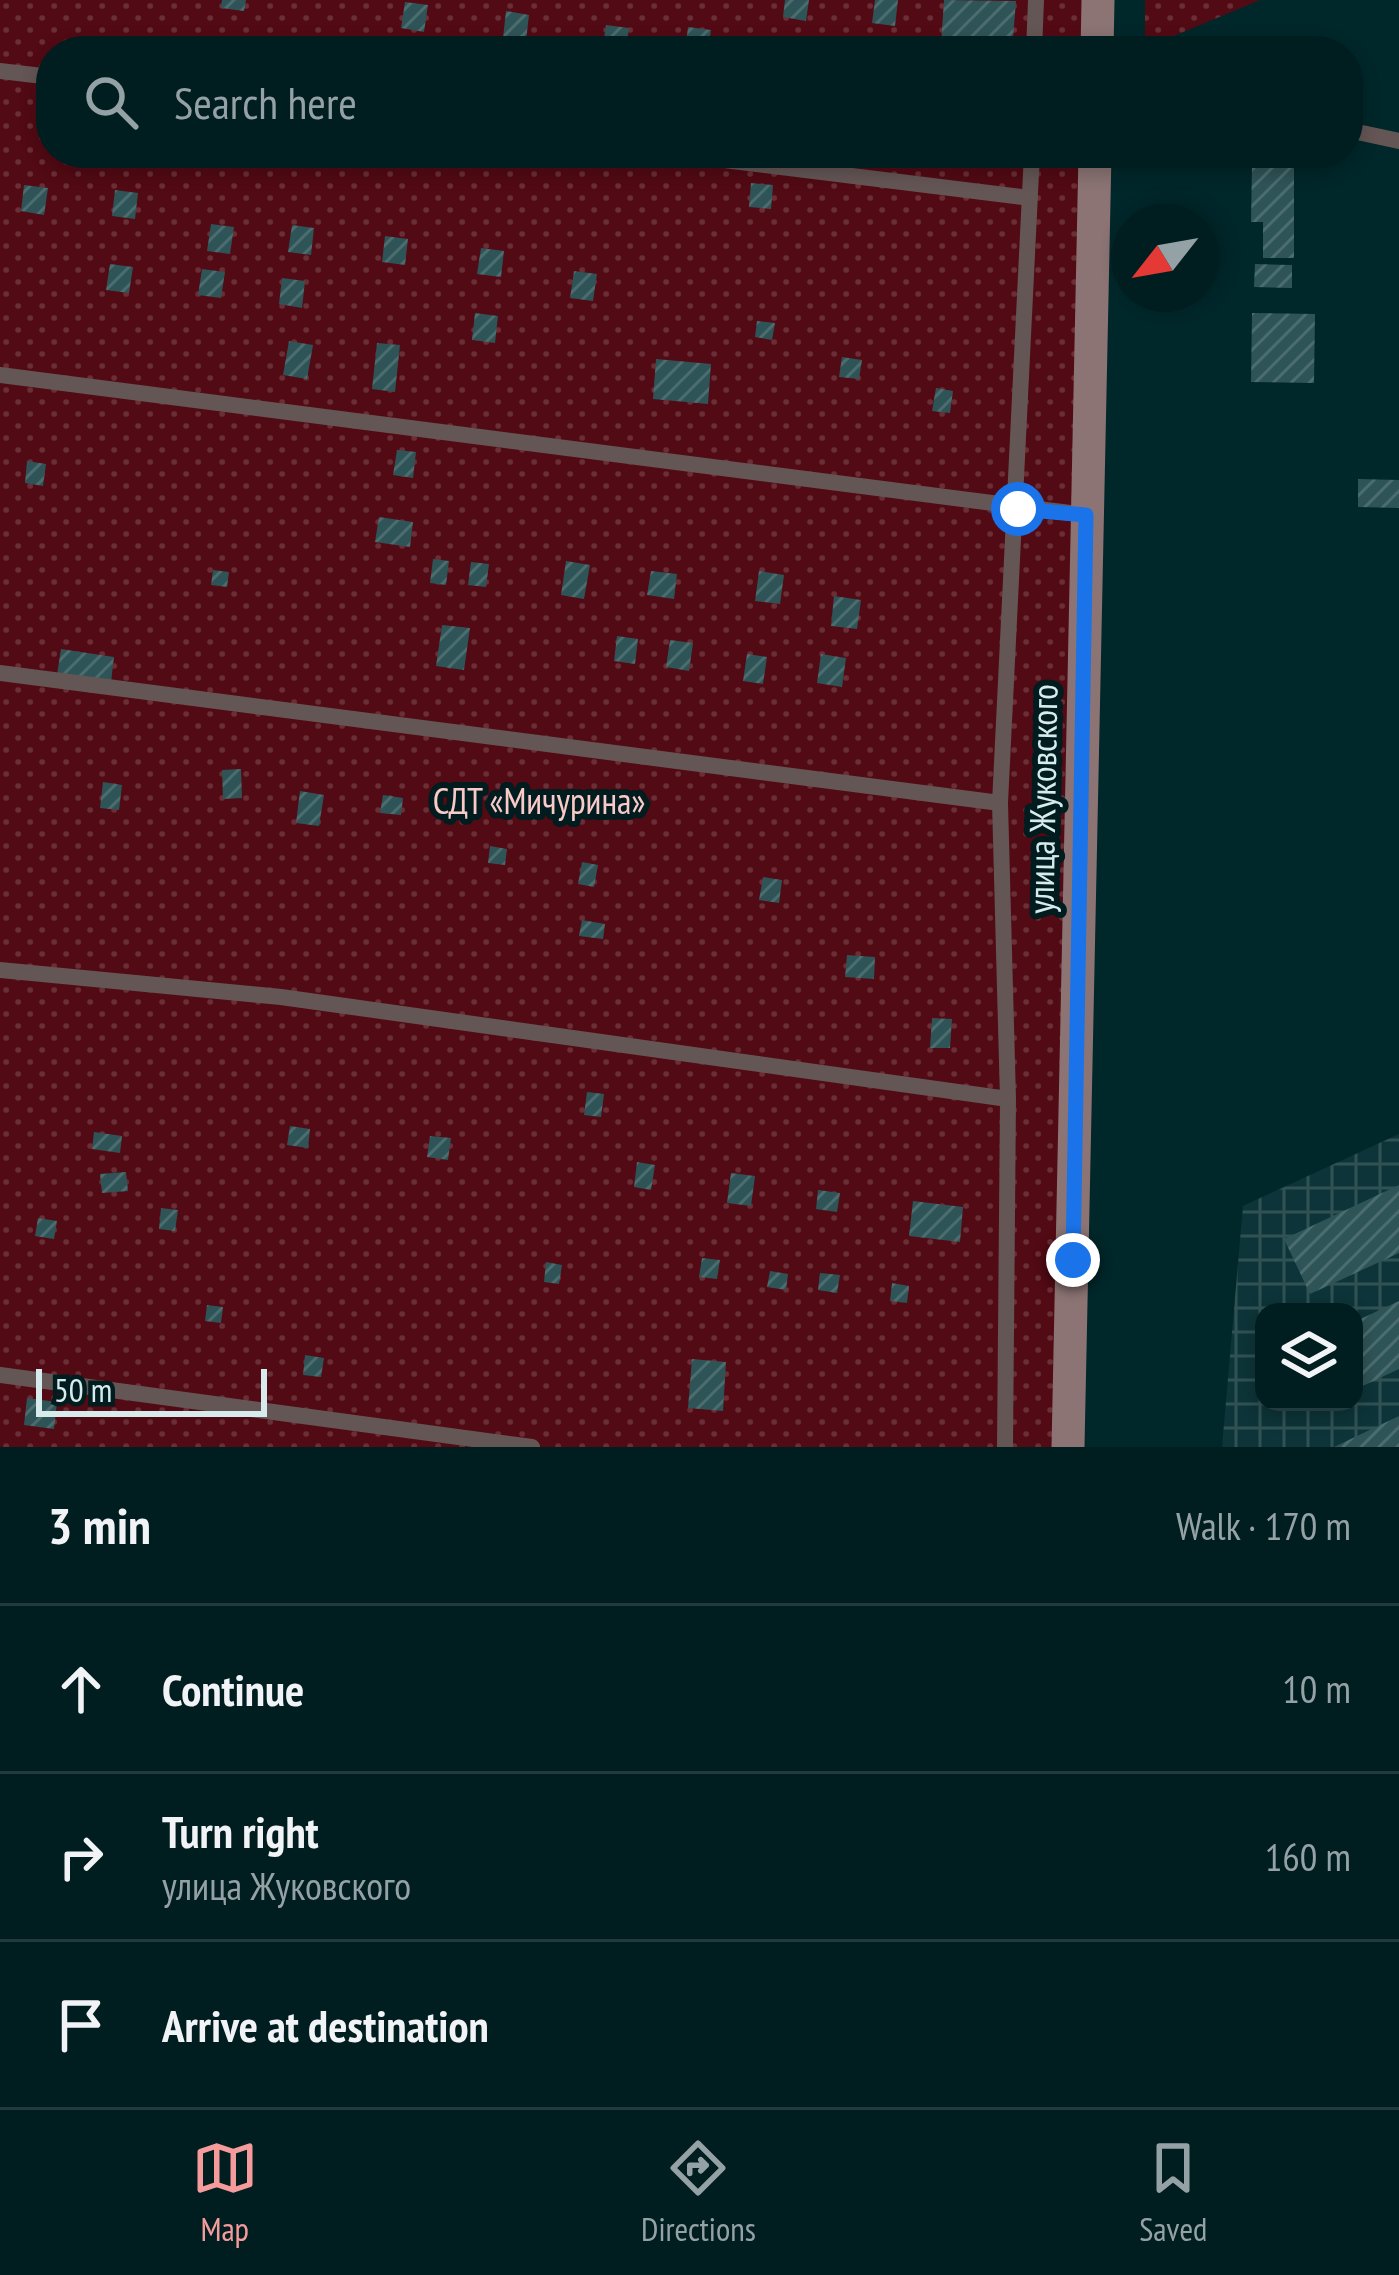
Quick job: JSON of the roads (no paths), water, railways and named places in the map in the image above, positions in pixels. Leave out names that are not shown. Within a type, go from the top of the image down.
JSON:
[{"type":"main road","points":[[1098,36],[1099,0]]},
{"type":"main road","name":"улица Жуковского","points":[[1068,1447],[1095,168]]},
{"type":"lane","points":[[1035,36],[1036,0]]},
{"type":"lane","points":[[0,71],[36,75]]},
{"type":"lane","points":[[1363,133],[1399,140]]},
{"type":"lane","points":[[788,168],[1030,198]]},
{"type":"lane","points":[[1005,1447],[1008,1099],[1000,803],[1031,168]]},
{"type":"lane","points":[[0,375],[1086,515]]},
{"type":"lane","points":[[0,673],[1000,803]]},
{"type":"lane","points":[[0,970],[280,997],[1008,1099]]},
{"type":"lane","points":[[0,1375],[532,1447]]},
{"type":"park label","name":"СДТ «Мичурина»","points":[[539,800]]}]
